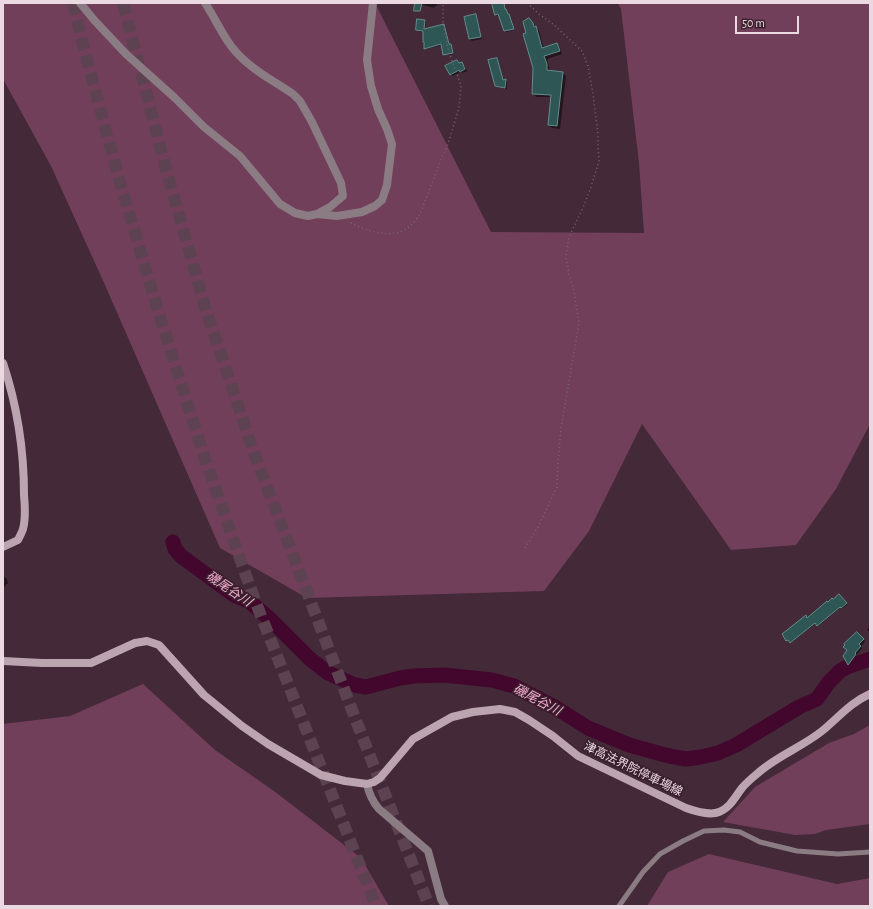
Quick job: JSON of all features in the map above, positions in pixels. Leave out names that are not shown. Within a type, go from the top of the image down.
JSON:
[{"type":"main road","points":[[3,364],[10,385],[18,423],[24,476],[25,514],[23,529],[18,540],[3,547]]},
{"type":"main road","points":[[3,661],[91,663],[135,643],[147,641],[159,645],[204,695],[242,726],[268,744],[321,775],[345,781],[367,784]]},
{"type":"main road","name":"津高法界院停車場線","points":[[367,784],[380,778],[413,739],[446,720],[473,712],[500,709],[515,712],[529,720],[553,736],[578,756],[686,808],[698,812],[718,813],[726,808],[743,787],[763,768],[821,732],[847,708],[862,697],[870,694]]},
{"type":"street","points":[[80,3],[126,54],[176,98],[204,127],[240,156],[280,204],[295,214],[308,216],[317,214],[330,207],[343,196],[341,183],[312,122],[300,101],[293,94],[248,64],[236,51],[220,29],[205,3]]},
{"type":"street","points":[[317,214],[337,216],[362,212],[375,206],[382,200],[387,185],[392,144],[378,109],[371,86],[367,60],[373,3]]},
{"type":"street","points":[[367,784],[369,793],[379,810],[428,851],[445,906]]},
{"type":"lane","points":[[618,906],[643,872],[660,854],[683,841],[704,832],[724,830],[740,832],[760,842],[797,851],[838,854],[870,852]]},
{"type":"path","points":[[337,216],[359,227],[376,232],[394,234],[406,229],[417,219],[421,212],[447,147],[459,108],[461,85],[449,54],[443,23],[443,3]]},
{"type":"path","points":[[525,548],[538,527],[557,487],[561,428],[579,322],[566,257],[569,237],[583,208],[599,161],[598,134],[593,94],[588,66],[582,51],[553,24],[527,3]]},
{"type":"shaded area","points":[[3,3],[375,3],[491,232],[644,233],[639,163],[621,9],[618,3],[870,3],[870,424],[836,489],[796,545],[731,550],[642,424],[589,531],[544,591],[307,598],[220,548],[105,285],[51,166],[3,79]]},
{"type":"shaded area","points":[[143,684],[215,750],[274,791],[361,858],[389,906],[3,906],[3,724],[70,716]]},
{"type":"shaded area","points":[[870,725],[870,824],[826,830],[815,834],[795,835],[723,822],[755,787],[829,743],[854,734]]},
{"type":"shaded area","points":[[709,854],[837,884],[870,878],[870,906],[647,906],[668,872]]},
{"type":"building","points":[[415,3],[422,3],[420,11],[414,11]]},
{"type":"building","points":[[492,3],[504,3],[505,9],[509,14],[514,29],[504,31],[498,14],[495,15]]},
{"type":"building","points":[[476,14],[481,37],[469,39],[464,17]]},
{"type":"building","points":[[529,18],[534,27],[536,26],[542,48],[557,43],[560,51],[544,56],[547,64],[547,70],[563,72],[557,126],[548,125],[551,95],[532,94],[533,68],[523,34],[526,33],[523,22]]},
{"type":"building","points":[[417,19],[425,20],[424,29],[444,24],[453,53],[443,55],[441,44],[424,49],[423,31],[416,30]]},
{"type":"building","points":[[497,58],[503,80],[506,79],[505,88],[495,86],[488,60]]},
{"type":"building","points":[[457,60],[459,63],[462,62],[465,69],[460,72],[459,70],[450,75],[445,66]]},
{"type":"building","points":[[839,594],[847,603],[817,626],[815,623],[790,643],[788,640],[786,641],[782,634],[806,615],[807,618],[827,601],[828,602]]},
{"type":"building","points":[[857,632],[864,639],[859,644],[861,646],[848,665],[843,656],[847,650],[843,647],[845,645],[844,644]]},
{"type":"waterway","name":"磯尾谷川","points":[[173,542],[175,549],[181,556],[234,595],[250,602],[271,620],[310,659],[328,673],[355,685],[366,687],[414,676],[444,675],[492,680],[514,686],[558,709],[588,728],[629,745],[686,759],[718,753],[736,745],[799,707],[817,699],[829,682],[840,671],[870,659]]},
{"type":"tunnel","points":[[73,3],[119,179],[160,317],[207,465],[254,598],[376,906]]},
{"type":"tunnel","points":[[123,3],[166,169],[205,307],[254,453],[357,723],[429,906]]}]
